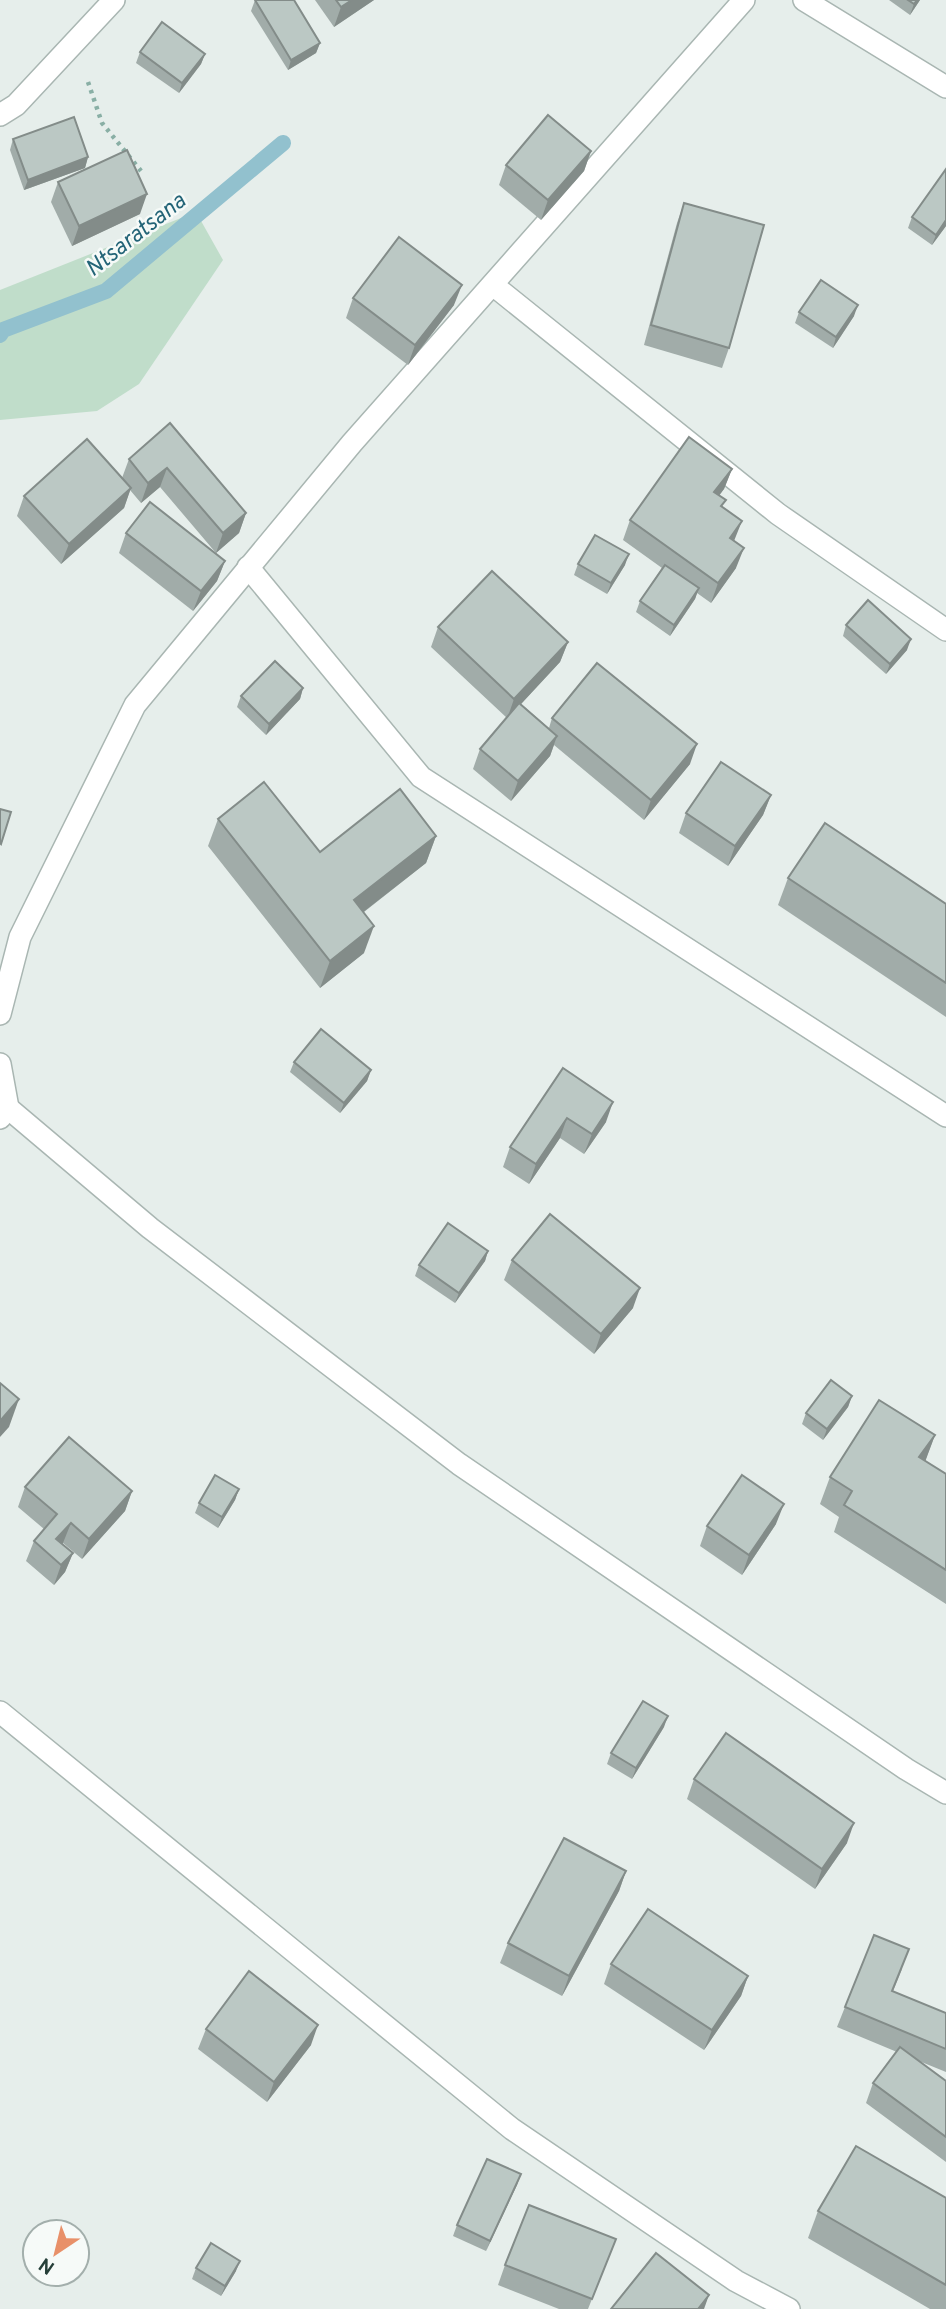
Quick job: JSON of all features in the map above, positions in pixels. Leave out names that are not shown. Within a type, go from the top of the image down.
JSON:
[{"type":"street","points":[[0,115],[16,104],[114,0]]},
{"type":"street","points":[[0,1014],[20,937],[135,705],[352,443],[744,0]]},
{"type":"street","points":[[804,0],[946,87]]},
{"type":"street","points":[[493,285],[778,514],[946,630]]},
{"type":"street","points":[[248,567],[421,777],[946,1116]]},
{"type":"street","points":[[0,1064],[4,1113],[150,1228],[459,1464],[906,1769],[946,1793]]},
{"type":"street","points":[[0,1712],[512,2129],[736,2281],[789,2309]]},
{"type":"path","points":[[69,48],[87,80],[102,123],[141,171]]},
{"type":"green space","points":[[196,212],[223,260],[139,384],[97,411],[0,420],[0,290]]},
{"type":"building","points":[[255,0],[294,0],[320,43],[291,60]]},
{"type":"building","points":[[336,0],[352,0],[341,7]]},
{"type":"building","points":[[162,22],[205,54],[182,83],[140,52]]},
{"type":"building","points":[[548,115],[591,151],[548,200],[506,165]]},
{"type":"building","points":[[74,117],[88,157],[28,180],[13,139]]},
{"type":"building","points":[[127,150],[147,194],[79,226],[58,182]]},
{"type":"building","points":[[946,169],[946,220],[936,235],[912,217]]},
{"type":"building","points":[[684,203],[764,225],[729,348],[651,325]]},
{"type":"building","points":[[399,237],[462,285],[415,345],[353,298]]},
{"type":"building","points":[[821,280],[858,305],[836,337],[799,312]]},
{"type":"building","points":[[170,423],[246,513],[223,533],[167,468],[148,483],[129,459]]},
{"type":"building","points":[[689,437],[732,469],[714,492],[726,500],[721,506],[742,521],[730,538],[744,548],[718,583],[630,520]]},
{"type":"building","points":[[87,439],[131,488],[69,544],[24,496]]},
{"type":"building","points":[[150,502],[225,561],[201,591],[126,533]]},
{"type":"building","points":[[595,535],[629,554],[611,583],[578,564]]},
{"type":"building","points":[[665,565],[699,588],[674,625],[640,601]]},
{"type":"building","points":[[492,571],[568,642],[514,699],[438,627]]},
{"type":"building","points":[[868,600],[911,639],[890,664],[846,625]]},
{"type":"building","points":[[275,661],[303,688],[269,724],[241,696]]},
{"type":"building","points":[[597,663],[697,744],[651,800],[552,718]]},
{"type":"building","points":[[519,703],[557,736],[518,781],[480,749]]},
{"type":"building","points":[[721,762],[771,795],[735,846],[686,813]]},
{"type":"building","points":[[264,782],[320,852],[400,789],[436,836],[354,900],[374,926],[330,961],[218,819]]},
{"type":"building","points":[[0,809],[11,812],[1,844],[0,843]]},
{"type":"building","points":[[825,823],[946,904],[946,983],[788,878]]},
{"type":"building","points":[[321,1029],[371,1070],[344,1103],[294,1062]]},
{"type":"building","points":[[563,1068],[613,1102],[592,1134],[567,1118],[536,1164],[510,1147]]},
{"type":"building","points":[[550,1214],[640,1288],[601,1334],[512,1260]]},
{"type":"building","points":[[448,1223],[488,1251],[459,1293],[419,1265]]},
{"type":"building","points":[[831,1380],[852,1396],[827,1429],[806,1413]]},
{"type":"building","points":[[0,1383],[19,1399],[0,1421]]},
{"type":"building","points":[[879,1400],[935,1435],[919,1457],[946,1474],[946,1570],[844,1505],[852,1491],[830,1477]]},
{"type":"building","points":[[69,1437],[132,1491],[89,1539],[71,1523],[56,1539],[73,1553],[61,1565],[34,1541],[57,1514],[25,1487]]},
{"type":"building","points":[[215,1475],[239,1489],[222,1517],[199,1503]]},
{"type":"building","points":[[742,1475],[784,1504],[749,1555],[707,1526]]},
{"type":"building","points":[[643,1701],[668,1716],[636,1768],[611,1753]]},
{"type":"building","points":[[726,1733],[854,1823],[822,1869],[694,1779]]},
{"type":"building","points":[[564,1838],[626,1871],[569,1976],[508,1943]]},
{"type":"building","points":[[648,1909],[748,1976],[712,2030],[611,1964]]},
{"type":"building","points":[[874,1935],[909,1949],[892,1991],[946,2013],[946,2049],[845,2007]]},
{"type":"building","points":[[249,1971],[318,2025],[274,2082],[206,2029]]},
{"type":"building","points":[[900,2047],[946,2081],[946,2137],[873,2083]]},
{"type":"building","points":[[856,2146],[946,2198],[946,2285],[818,2211]]},
{"type":"building","points":[[487,2159],[521,2174],[490,2241],[457,2225]]},
{"type":"building","points":[[529,2205],[616,2239],[592,2299],[505,2265]]},
{"type":"building","points":[[211,2243],[240,2261],[225,2286],[196,2268]]},
{"type":"building","points":[[656,2253],[709,2295],[698,2309],[611,2309]]},
{"type":"waterway","name":"Ntsaratsana","points":[[0,335],[3,330],[106,291],[283,143]]}]
